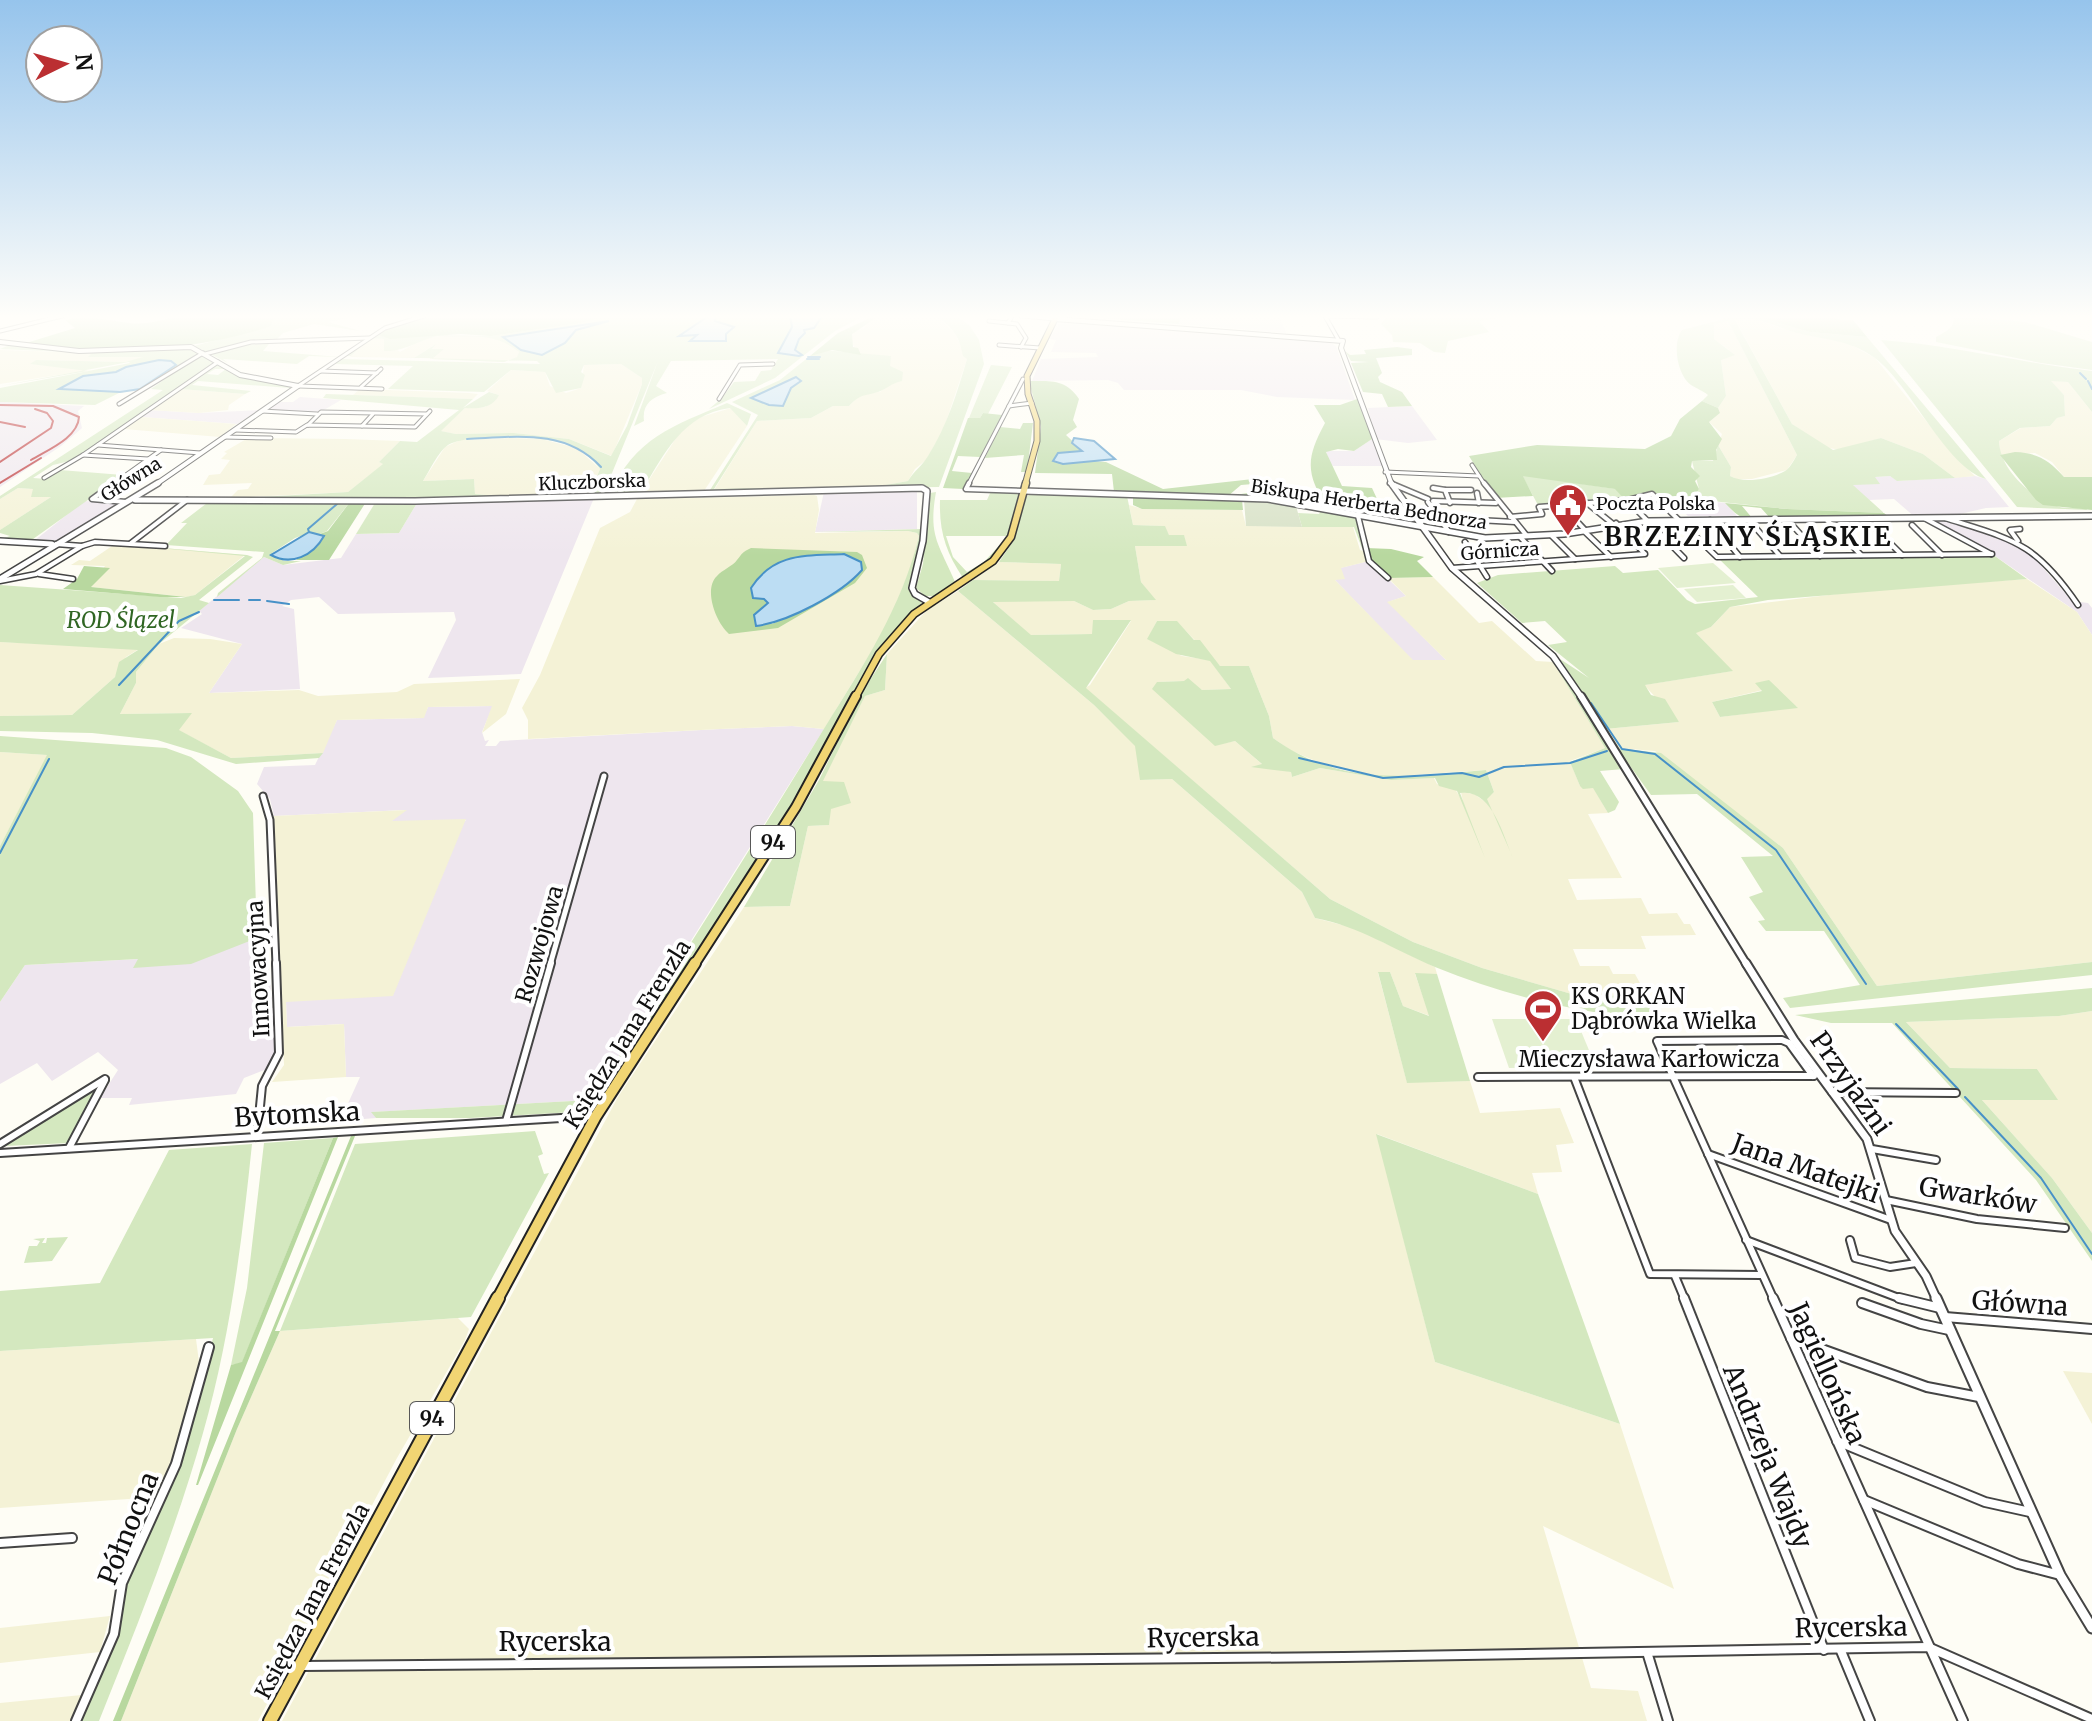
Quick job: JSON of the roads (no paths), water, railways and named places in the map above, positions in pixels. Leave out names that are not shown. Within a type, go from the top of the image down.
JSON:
[{"type":"main road","name":"94","points":[[1031,395],[1032,403]]},
{"type":"main road","name":"Księdza Jana Frenzla","points":[[270,1721],[596,1116],[796,807],[879,654],[898,630],[929,602],[993,561],[1005,547],[1037,441],[1037,421],[1032,403]]},
{"type":"street","points":[[119,404],[134,395]]},
{"type":"street","points":[[44,478],[169,395]]},
{"type":"street","name":"Główna","points":[[0,580],[50,545],[132,501],[285,395]]},
{"type":"street","points":[[719,399],[721,395]]},
{"type":"street","points":[[1015,395],[966,489],[1024,491]]},
{"type":"street","name":"Przyjaźni","points":[[1356,395],[1389,483],[1418,527],[1452,568],[1553,656],[1567,673],[1816,1076],[1872,1149],[1891,1220],[1942,1313],[2060,1575],[2092,1628]]},
{"type":"street","points":[[1009,406],[1032,403]]},
{"type":"street","points":[[262,411],[318,414],[428,412],[409,434]]},
{"type":"street","points":[[362,426],[374,413]]},
{"type":"street","points":[[235,430],[296,432],[318,414]]},
{"type":"street","points":[[307,425],[415,427]]},
{"type":"street","points":[[224,437],[271,438]]},
{"type":"street","points":[[97,445],[200,453]]},
{"type":"street","points":[[132,501],[92,499],[161,450]]},
{"type":"street","points":[[83,455],[149,459]]},
{"type":"street","points":[[1472,465],[1497,503],[1516,522],[1552,571]]},
{"type":"street","points":[[1385,472],[1479,476]]},
{"type":"street","points":[[1389,483],[1430,501],[1497,503]]},
{"type":"street","points":[[1433,488],[1474,492],[1479,503]]},
{"type":"street","name":"Kluczborska","points":[[132,501],[415,501],[924,489],[927,492],[924,538],[912,588],[915,594],[929,602]]},
{"type":"street","points":[[1445,490],[1450,503]]},
{"type":"street","name":"Biskupa Herberta Bednorza","points":[[1024,491],[1268,499],[1485,538],[1551,535],[1615,523],[1648,521],[2092,516]]},
{"type":"street","points":[[1510,517],[1542,514],[1539,507],[1628,500],[1652,494],[1717,557],[1992,554],[1924,518]]},
{"type":"street","points":[[131,544],[188,499]]},
{"type":"street","points":[[1628,500],[1684,558]]},
{"type":"street","points":[[1430,501],[1449,532]]},
{"type":"street","points":[[1587,503],[1615,523]]},
{"type":"street","points":[[1571,515],[1611,557]]},
{"type":"street","points":[[1358,516],[1369,561],[1388,578]]},
{"type":"street","points":[[1440,518],[1516,522]]},
{"type":"street","points":[[1944,518],[2019,542]]},
{"type":"street","points":[[1826,519],[1861,555]]},
{"type":"street","points":[[1710,520],[1740,557]]},
{"type":"street","name":"Górnicza","points":[[1452,568],[1645,554],[1615,523]]},
{"type":"street","points":[[1912,525],[1942,555]]},
{"type":"street","points":[[1873,526],[1902,555]]},
{"type":"street","points":[[1755,527],[1780,556]]},
{"type":"street","points":[[1794,527],[1820,556]]},
{"type":"street","points":[[2020,529],[2010,530],[2019,542],[2049,566],[2078,605]]},
{"type":"street","points":[[1551,535],[1575,559]]},
{"type":"street","points":[[0,541],[82,546]]},
{"type":"street","points":[[38,574],[82,546],[95,542],[165,546]]},
{"type":"street","points":[[1465,542],[1487,577]]},
{"type":"street","points":[[0,580],[38,574],[73,579]]},
{"type":"street","name":"Rozwojowa","points":[[506,1121],[604,776]]},
{"type":"street","name":"Innowacyjna","points":[[257,1137],[262,1086],[279,1053],[270,820],[263,796]]},
{"type":"street","name":"Jagiellońska","points":[[1816,1076],[1789,1043],[1782,1040],[1657,1041],[1963,1721]]},
{"type":"street","name":"Mieczysława Karłowicza","points":[[1478,1077],[1816,1076]]},
{"type":"street","points":[[1574,1077],[1650,1274],[1761,1275]]},
{"type":"street","points":[[0,1144],[105,1079],[101,1092],[68,1149]]},
{"type":"street","points":[[1831,1092],[1956,1093]]},
{"type":"street","name":"Bytomska","points":[[0,1153],[596,1116]]},
{"type":"street","points":[[1872,1149],[1936,1160]]},
{"type":"street","name":"Jana Matejki","points":[[1707,1154],[1891,1220]]},
{"type":"street","name":"Gwarków","points":[[1886,1200],[1977,1219],[2065,1228]]},
{"type":"street","name":"Główna","points":[[1745,1239],[1942,1313],[2092,1329]]},
{"type":"street","points":[[1850,1240],[1855,1258],[1890,1267],[1917,1263]]},
{"type":"street","name":"Andrzeja Wajdy","points":[[1675,1276],[1825,1650]]},
{"type":"street","points":[[1862,1303],[1921,1324],[1950,1330]]},
{"type":"street","points":[[1790,1338],[1927,1387],[1981,1398]]},
{"type":"street","name":"Północna","points":[[76,1721],[114,1634],[126,1572],[176,1464],[209,1347]]},
{"type":"street","points":[[1836,1440],[1985,1502],[2032,1512]]},
{"type":"street","points":[[1863,1500],[2018,1564],[2060,1575]]},
{"type":"street","points":[[0,1543],[72,1538]]},
{"type":"street","name":"Rycerska","points":[[300,1666],[1282,1658],[1841,1651],[1928,1647],[2092,1719]]},
{"type":"street","points":[[1841,1651],[1870,1721]]},
{"type":"street","points":[[1647,1652],[1668,1721]]},
{"type":"water","points":[[788,395],[783,406],[769,405],[751,398]]},
{"type":"water","points":[[1074,438],[1094,441],[1115,459],[1063,464],[1053,461],[1058,453],[1082,451],[1072,443]]},
{"type":"water","points":[[309,532],[324,536],[308,554],[294,559],[271,555]]},
{"type":"water","points":[[844,554],[861,562],[862,570],[853,579],[798,613],[756,626],[754,615],[768,603],[764,599],[753,598],[751,588],[760,576],[792,558]]},
{"type":"waterway","points":[[467,439],[521,437],[555,440],[572,446],[601,467]]},
{"type":"waterway","points":[[309,532],[308,529],[337,504]]},
{"type":"waterway","points":[[214,600],[239,600]]},
{"type":"waterway","points":[[249,600],[260,600]]},
{"type":"waterway","points":[[267,601],[289,604]]},
{"type":"waterway","points":[[119,685],[179,621],[199,612]]},
{"type":"waterway","points":[[1591,703],[1622,749],[1655,754],[1776,850],[1866,984]]},
{"type":"waterway","points":[[1299,758],[1383,778],[1462,773],[1479,777],[1504,767],[1570,763],[1607,751]]},
{"type":"waterway","points":[[0,853],[49,759]]},
{"type":"waterway","points":[[1896,1024],[1958,1089]]},
{"type":"waterway","points":[[1965,1097],[2041,1178],[2092,1254]]},
{"type":"railway","points":[[0,405],[53,406],[79,417],[68,437],[31,460]]},
{"type":"railway","points":[[0,462],[51,428],[53,421],[47,413],[35,409]]},
{"type":"railway","points":[[0,422],[25,427]]},
{"type":"railway","points":[[0,483],[41,458]]},
{"type":"place","name":"Poczta Polska","points":[[1568,537]]},
{"type":"place","name":"KS ORKAN Dąbrówka Wielka","points":[[1543,1043]]},
{"type":"district","name":"BRZEZINY ŚLĄSKIE","points":[[1748,536]]},
{"type":"park label","name":"ROD Ślązel","points":[[121,620]]}]
